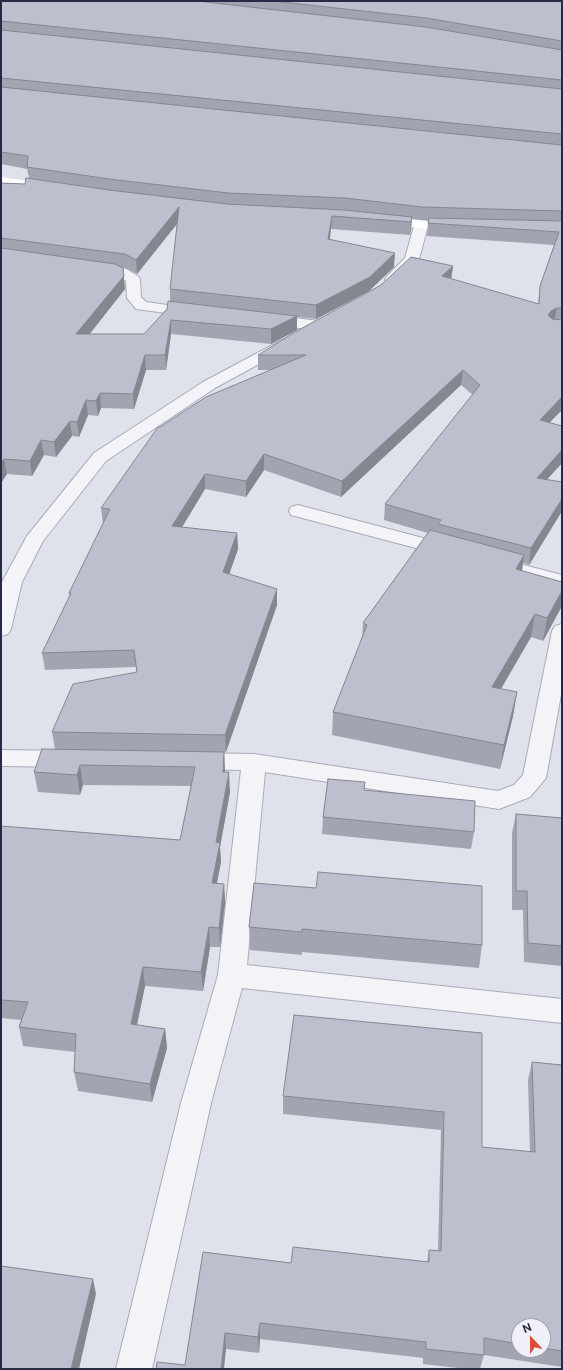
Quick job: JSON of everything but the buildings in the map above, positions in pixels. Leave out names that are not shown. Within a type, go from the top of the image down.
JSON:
[{"type":"main road","points":[[1,172],[61,185],[1,181]]},
{"type":"main road","points":[[369,216],[466,224],[421,226],[369,216]]},
{"type":"street","points":[[380,290],[412,259],[421,226]]},
{"type":"street","points":[[83,266],[121,272],[134,279],[134,298],[141,306],[208,314]]},
{"type":"street","points":[[1,629],[6,580],[34,540],[100,457],[209,385],[325,322],[256,319]]},
{"type":"street","points":[[298,510],[562,581]]},
{"type":"street","points":[[175,761],[254,762],[499,800],[522,791],[534,778],[562,631]]},
{"type":"street","points":[[1,758],[88,760]]},
{"type":"street","points":[[134,1369],[196,1103],[232,975],[254,762]]},
{"type":"street","points":[[232,975],[562,1011]]}]
